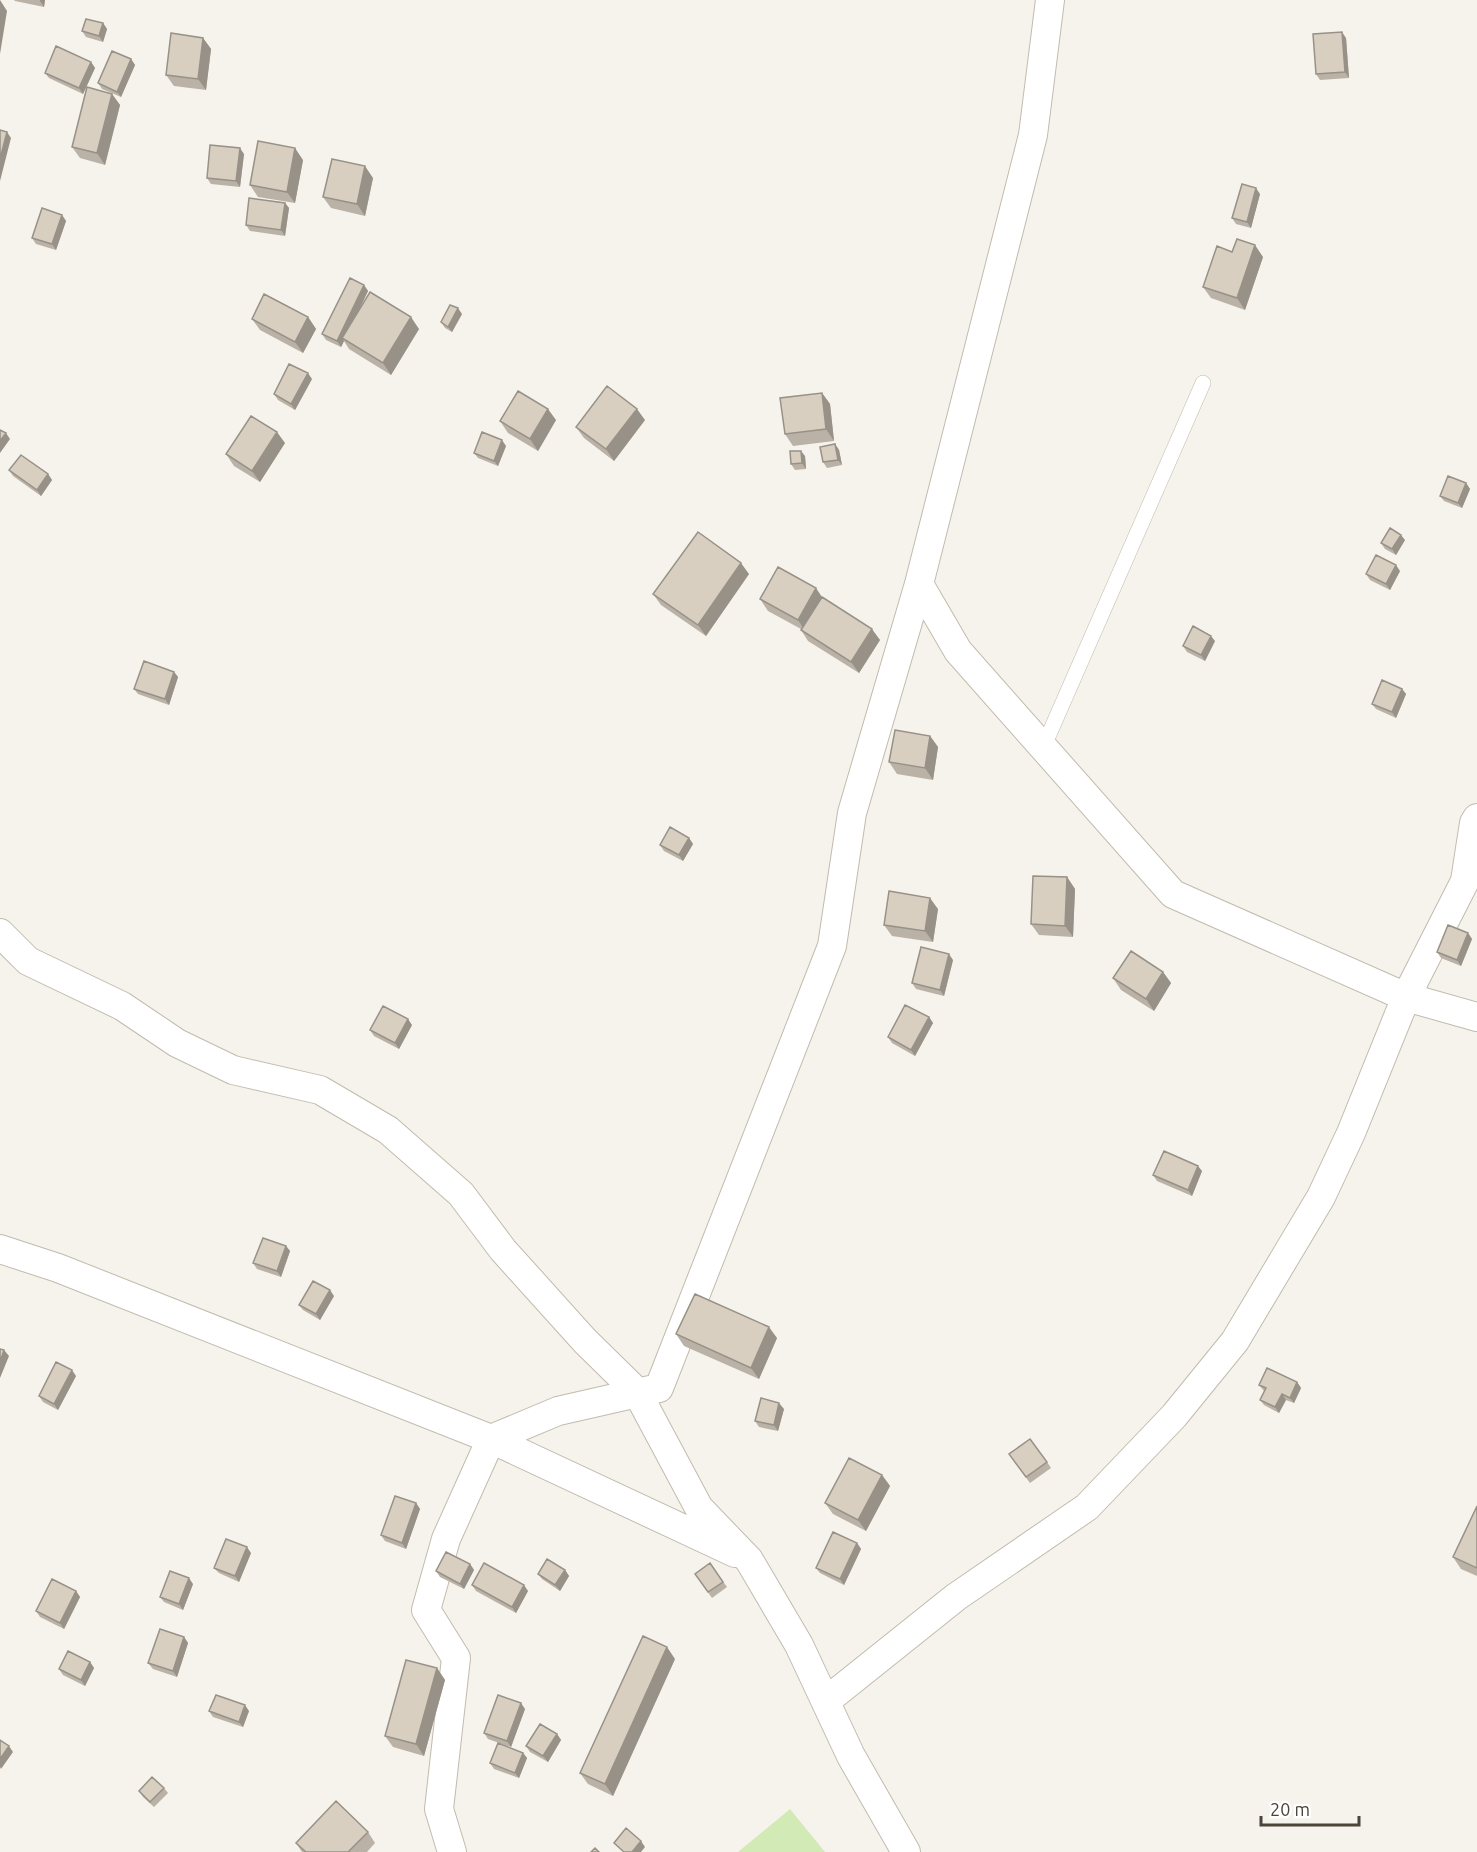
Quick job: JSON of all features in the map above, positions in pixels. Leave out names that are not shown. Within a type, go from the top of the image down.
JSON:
[{"type":"street","points":[[452,1852],[439,1809],[456,1658],[426,1610],[446,1539],[491,1439],[558,1411],[659,1388],[832,946],[852,813],[919,584],[1033,135],[1050,0]]},
{"type":"street","points":[[919,584],[958,651],[1173,894],[1406,997],[1477,1017]]},
{"type":"street","points":[[826,1701],[956,1597],[1087,1507],[1174,1416],[1235,1341],[1321,1197],[1351,1133],[1406,997],[1466,881],[1474,823],[1477,818]]},
{"type":"street","points":[[0,933],[28,961],[122,1006],[187,1047],[232,1070],[320,1090],[388,1130],[461,1194],[503,1250],[585,1341],[638,1392],[699,1508],[749,1560],[799,1645],[850,1756],[906,1852]]},
{"type":"street","points":[[0,1249],[58,1268],[491,1439],[749,1560]]},
{"type":"lane","points":[[1043,748],[1203,383]]},
{"type":"green space","points":[[790,1809],[825,1852],[738,1852]]},
{"type":"building","points":[[86,19],[103,23],[99,36],[82,31]]},
{"type":"building","points":[[1342,32],[1345,72],[1316,74],[1313,34]]},
{"type":"building","points":[[171,33],[203,38],[198,79],[166,75]]},
{"type":"building","points":[[56,46],[91,62],[79,88],[45,73]]},
{"type":"building","points":[[112,51],[131,59],[117,92],[98,83]]},
{"type":"building","points":[[87,87],[112,94],[97,153],[72,147]]},
{"type":"building","points":[[0,130],[7,132],[0,159]]},
{"type":"building","points":[[258,141],[295,148],[287,192],[250,185]]},
{"type":"building","points":[[210,145],[240,148],[236,181],[207,178]]},
{"type":"building","points":[[332,159],[365,166],[357,204],[323,197]]},
{"type":"building","points":[[1242,184],[1256,188],[1247,222],[1232,218]]},
{"type":"building","points":[[249,198],[285,203],[281,230],[246,225]]},
{"type":"building","points":[[42,208],[62,215],[52,244],[32,238]]},
{"type":"building","points":[[1237,239],[1255,245],[1237,298],[1203,287],[1217,246],[1232,252]]},
{"type":"building","points":[[350,278],[364,285],[337,341],[322,334]]},
{"type":"building","points":[[370,292],[411,317],[383,363],[342,338]]},
{"type":"building","points":[[264,294],[308,317],[295,342],[252,319]]},
{"type":"building","points":[[450,305],[458,308],[448,327],[441,322]]},
{"type":"building","points":[[289,364],[308,373],[291,404],[274,394]]},
{"type":"building","points":[[607,386],[637,409],[606,449],[576,427]]},
{"type":"building","points":[[518,391],[548,409],[530,439],[500,421]]},
{"type":"building","points":[[822,393],[826,429],[785,434],[780,398]]},
{"type":"building","points":[[251,416],[277,432],[252,471],[226,454]]},
{"type":"building","points":[[0,430],[6,433],[0,441]]},
{"type":"building","points":[[482,432],[502,440],[494,461],[474,453]]},
{"type":"building","points":[[835,444],[838,460],[823,462],[820,447]]},
{"type":"building","points":[[790,451],[801,451],[802,463],[791,464]]},
{"type":"building","points":[[21,455],[48,474],[37,490],[9,470]]},
{"type":"building","points":[[1448,476],[1466,483],[1458,503],[1440,496]]},
{"type":"building","points":[[1390,528],[1401,535],[1392,549],[1381,543]]},
{"type":"building","points":[[698,532],[741,563],[698,625],[653,594]]},
{"type":"building","points":[[1376,555],[1396,565],[1386,584],[1366,574]]},
{"type":"building","points":[[778,567],[816,588],[798,620],[760,599]]},
{"type":"building","points":[[822,597],[872,629],[851,662],[801,630]]},
{"type":"building","points":[[1193,626],[1211,636],[1201,655],[1183,646]]},
{"type":"building","points":[[144,661],[174,672],[165,699],[134,689]]},
{"type":"building","points":[[1382,680],[1402,689],[1392,712],[1372,704]]},
{"type":"building","points":[[895,730],[930,736],[925,768],[889,762]]},
{"type":"building","points":[[670,827],[689,838],[679,855],[660,845]]},
{"type":"building","points":[[1033,876],[1067,877],[1065,926],[1031,924]]},
{"type":"building","points":[[889,891],[930,898],[925,931],[884,925]]},
{"type":"building","points":[[1448,925],[1468,933],[1457,960],[1437,952]]},
{"type":"building","points":[[921,947],[949,954],[940,990],[912,983]]},
{"type":"building","points":[[1131,951],[1163,972],[1146,999],[1113,978]]},
{"type":"building","points":[[905,1005],[929,1017],[911,1050],[888,1037]]},
{"type":"building","points":[[383,1006],[408,1019],[395,1043],[370,1030]]},
{"type":"building","points":[[1164,1151],[1198,1166],[1188,1190],[1153,1175]]},
{"type":"building","points":[[263,1238],[286,1246],[277,1271],[253,1263]]},
{"type":"building","points":[[313,1281],[330,1290],[316,1314],[299,1305]]},
{"type":"building","points":[[695,1294],[769,1327],[751,1368],[676,1334]]},
{"type":"building","points":[[0,1349],[4,1350],[0,1362]]},
{"type":"building","points":[[56,1362],[72,1370],[54,1404],[39,1396]]},
{"type":"building","points":[[1267,1368],[1297,1382],[1290,1398],[1282,1394],[1275,1407],[1260,1400],[1266,1388],[1259,1385]]},
{"type":"building","points":[[761,1398],[779,1403],[774,1425],[755,1421]]},
{"type":"building","points":[[1030,1439],[1047,1462],[1026,1477],[1009,1454]]},
{"type":"building","points":[[849,1458],[882,1475],[858,1520],[825,1503]]},
{"type":"building","points":[[395,1496],[416,1503],[402,1543],[381,1535]]},
{"type":"building","points":[[1477,1506],[1477,1568],[1453,1557]]},
{"type":"building","points":[[833,1532],[857,1543],[840,1579],[816,1568]]},
{"type":"building","points":[[226,1539],[247,1547],[235,1576],[214,1568]]},
{"type":"building","points":[[446,1552],[470,1564],[460,1584],[436,1571]]},
{"type":"building","points":[[547,1559],[565,1570],[555,1585],[538,1574]]},
{"type":"building","points":[[484,1563],[524,1585],[512,1607],[472,1585]]},
{"type":"building","points":[[710,1563],[723,1582],[708,1592],[695,1574]]},
{"type":"building","points":[[170,1571],[189,1578],[179,1604],[160,1597]]},
{"type":"building","points":[[52,1579],[76,1591],[60,1623],[36,1611]]},
{"type":"building","points":[[160,1629],[184,1637],[173,1671],[148,1663]]},
{"type":"building","points":[[643,1636],[667,1647],[605,1784],[580,1773]]},
{"type":"building","points":[[68,1651],[90,1662],[81,1680],[59,1669]]},
{"type":"building","points":[[406,1660],[437,1668],[416,1744],[385,1736]]},
{"type":"building","points":[[216,1695],[245,1705],[239,1722],[209,1711]]},
{"type":"building","points":[[498,1695],[521,1703],[507,1741],[484,1733]]},
{"type":"building","points":[[540,1724],[557,1734],[543,1756],[526,1746]]},
{"type":"building","points":[[0,1740],[9,1746],[0,1759]]},
{"type":"building","points":[[498,1743],[523,1753],[515,1773],[490,1763]]},
{"type":"building","points":[[152,1777],[164,1788],[150,1802],[139,1791]]},
{"type":"building","points":[[336,1801],[368,1832],[348,1852],[306,1852],[296,1843]]},
{"type":"building","points":[[626,1828],[641,1841],[632,1852],[624,1852],[614,1843]]}]
